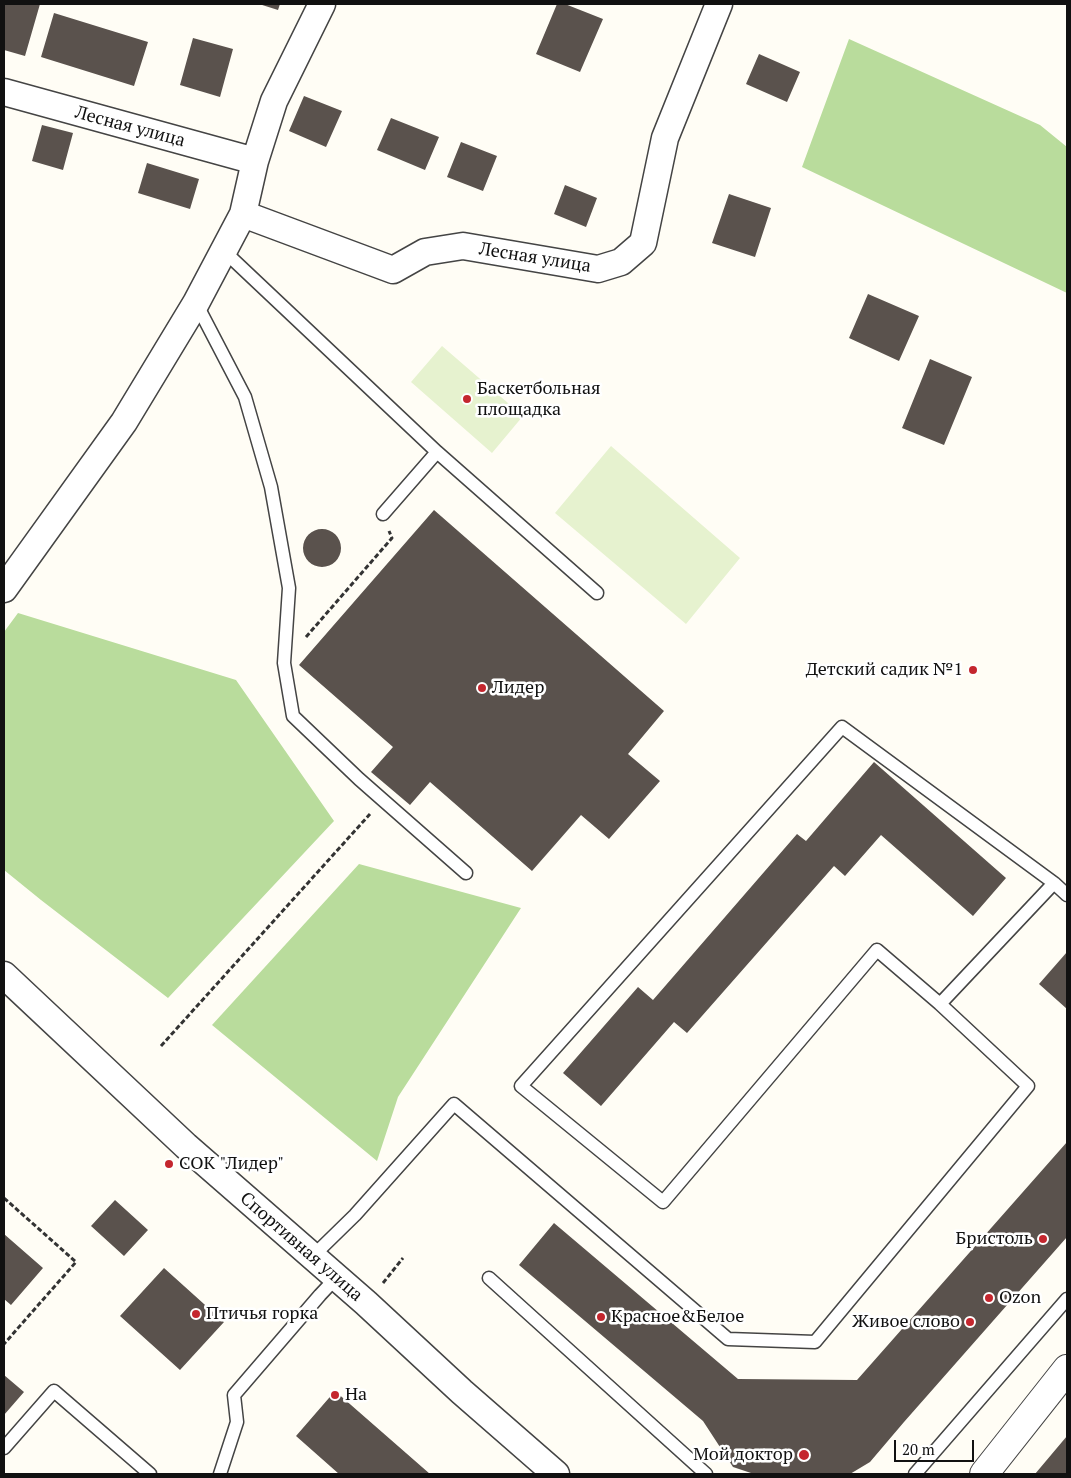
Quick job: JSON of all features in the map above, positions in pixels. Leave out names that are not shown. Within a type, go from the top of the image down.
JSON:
[{"type":"street","points":[[4,589],[124,422],[196,304],[243,214],[274,101],[322,4]]},
{"type":"street","name":"Лесная улица","points":[[243,214],[393,270],[425,252],[463,246],[598,269],[621,262],[643,243],[665,138],[719,4]]},
{"type":"street","name":"Лесная улица","points":[[4,92],[256,161]]},
{"type":"street","name":"Спортивная улица","points":[[4,975],[186,1146],[366,1303],[462,1392],[556,1474]]},
{"type":"street","points":[[984,1474],[1067,1369]]},
{"type":"lane","points":[[224,251],[436,452],[597,593]]},
{"type":"lane","points":[[196,304],[245,397],[271,488],[289,588],[284,662],[293,716],[382,800],[466,873]]},
{"type":"lane","points":[[383,514],[436,452]]},
{"type":"lane","points":[[312,1257],[355,1215],[454,1104],[728,1339],[815,1342],[1028,1086],[940,1004],[878,950],[663,1202],[521,1086],[842,727],[1054,883],[1067,895]]},
{"type":"lane","points":[[940,1004],[1054,883]]},
{"type":"lane","points":[[220,1474],[237,1422],[234,1395],[336,1278]]},
{"type":"lane","points":[[489,1278],[706,1474]]},
{"type":"lane","points":[[915,1474],[1067,1299]]},
{"type":"lane","points":[[4,1448],[54,1391],[150,1474]]},
{"type":"path","points":[[284,662],[392,538]]},
{"type":"path","points":[[162,1046],[382,800]]},
{"type":"path","points":[[4,1198],[76,1262],[4,1344]]},
{"type":"green space","points":[[849,39],[1040,125],[1067,147],[1067,293],[802,167]]},
{"type":"green space","name":"Баскетбольная площадка","points":[[442,346],[523,416],[492,453],[411,382]]},
{"type":"green space","points":[[611,446],[740,558],[686,624],[555,513]]},
{"type":"green space","points":[[18,613],[236,680],[334,821],[168,998],[4,870],[4,632]]},
{"type":"green space","points":[[359,864],[521,908],[398,1097],[377,1161],[212,1025]]},
{"type":"building","points":[[4,4],[40,4],[25,56],[4,50]]},
{"type":"building","points":[[259,4],[280,4],[278,10]]},
{"type":"building","points":[[557,4],[565,4],[603,19],[580,72],[536,54]]},
{"type":"building","points":[[54,13],[148,42],[134,86],[41,57]]},
{"type":"building","points":[[193,38],[233,49],[220,97],[180,85]]},
{"type":"building","points":[[759,54],[800,72],[787,102],[746,84]]},
{"type":"building","points":[[304,96],[342,111],[326,147],[289,131]]},
{"type":"building","points":[[391,118],[439,137],[425,170],[377,150]]},
{"type":"building","points":[[42,125],[73,133],[63,170],[32,161]]},
{"type":"building","points":[[461,142],[497,156],[483,191],[447,177]]},
{"type":"building","points":[[147,163],[199,179],[190,209],[138,193]]},
{"type":"building","points":[[565,185],[597,198],[586,227],[554,214]]},
{"type":"building","points":[[729,194],[771,208],[755,257],[712,243]]},
{"type":"building","points":[[868,294],[919,316],[899,361],[849,338]]},
{"type":"building","points":[[930,359],[972,377],[944,445],[902,428]]},
{"type":"building","name":"Лидер","points":[[434,510],[664,711],[628,754],[660,781],[609,839],[581,815],[532,871],[430,782],[410,805],[371,772],[393,747],[299,665]]},
{"type":"building","points":[[322,529],[336,534],[341,548],[336,562],[322,567],[308,562],[303,548],[308,534]]},
{"type":"building","points":[[874,762],[1006,878],[973,916],[881,835],[845,876],[834,866],[687,1033],[674,1022],[601,1106],[563,1073],[638,987],[653,1000],[797,834],[806,841]]},
{"type":"building","points":[[1067,952],[1067,1009],[1039,984]]},
{"type":"building","points":[[1067,1142],[1067,1237],[870,1462],[850,1474],[754,1474],[733,1467],[703,1421],[519,1265],[554,1223],[738,1379],[857,1380]]},
{"type":"building","points":[[115,1200],[148,1230],[124,1256],[91,1226]]},
{"type":"building","points":[[4,1234],[43,1268],[11,1305],[4,1299]]},
{"type":"building","points":[[164,1268],[224,1322],[180,1370],[120,1316]]},
{"type":"building","points":[[4,1375],[24,1392],[4,1415]]},
{"type":"building","points":[[335,1391],[430,1474],[339,1474],[296,1436]]},
{"type":"building","points":[[1067,1436],[1067,1474],[1035,1474]]},
{"type":"place","name":"Баскетбольная площадка","points":[[467,399]]},
{"type":"place","name":"Детский садик №1","points":[[973,670]]},
{"type":"place","name":"Лидер","points":[[482,688]]},
{"type":"place","name":"СОК \"Лидер\"","points":[[169,1164]]},
{"type":"place","name":"Бристоль","points":[[1043,1239]]},
{"type":"place","name":"Ozon","points":[[989,1298]]},
{"type":"place","name":"Птичья горка","points":[[196,1314]]},
{"type":"place","name":"Красное&Белое","points":[[601,1317]]},
{"type":"place","name":"Живое слово","points":[[970,1322]]},
{"type":"place","name":"На","points":[[335,1395]]},
{"type":"place","name":"Мой доктор","points":[[804,1455]]}]
